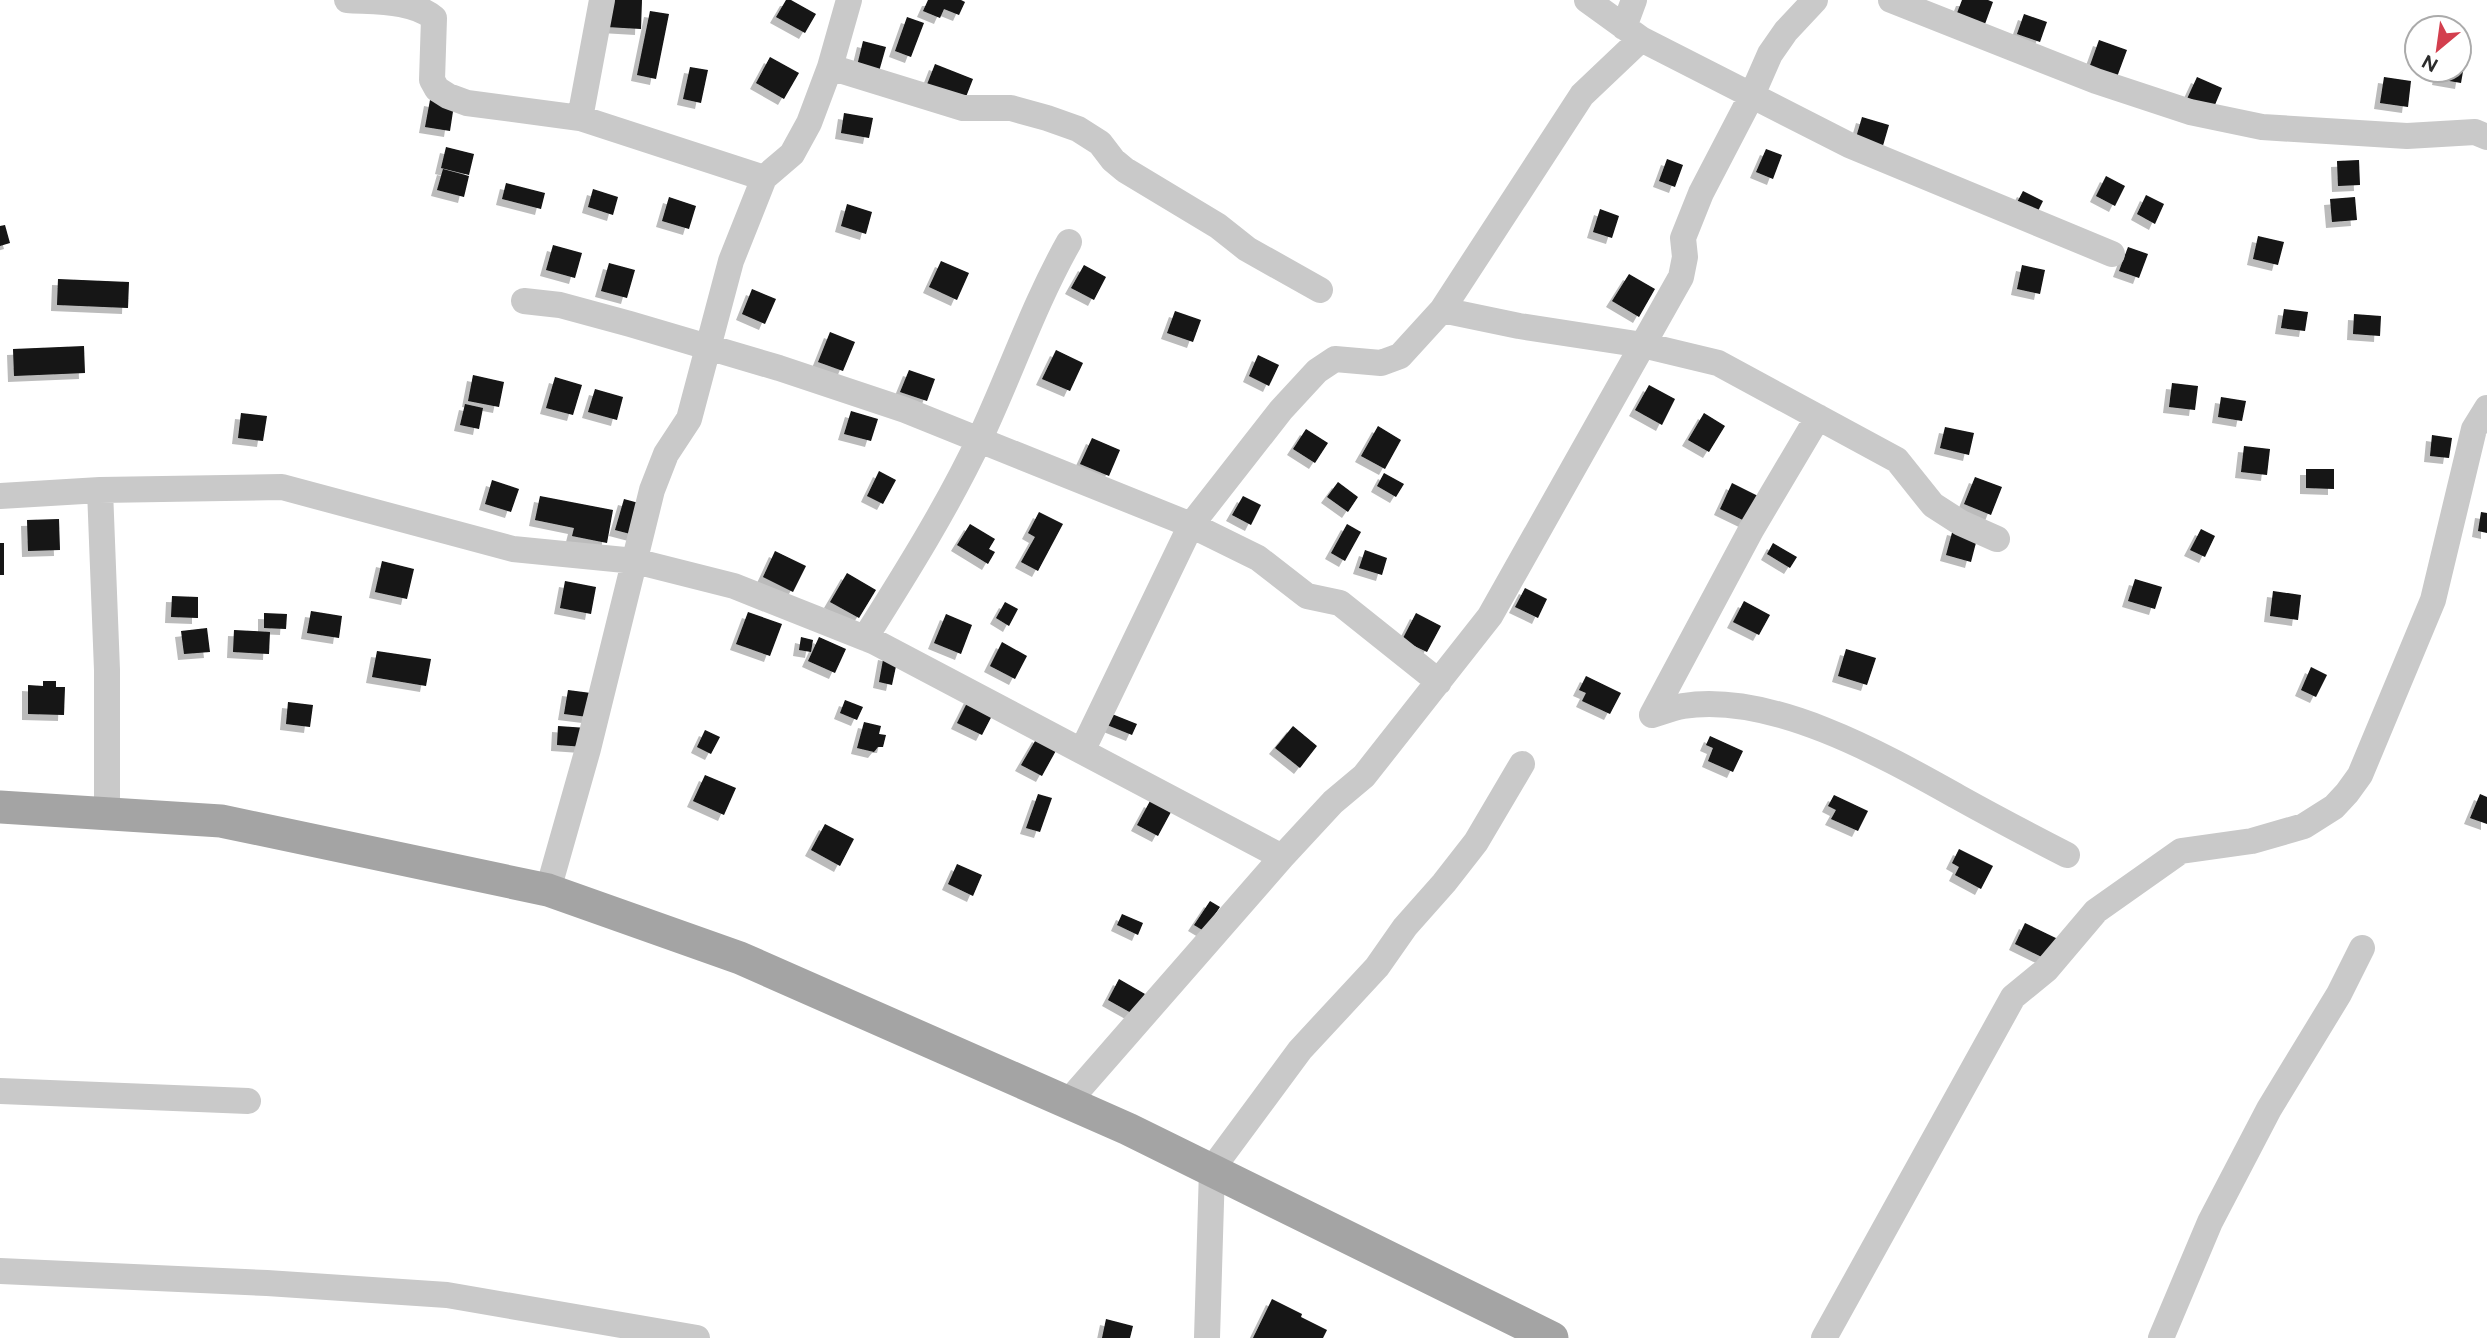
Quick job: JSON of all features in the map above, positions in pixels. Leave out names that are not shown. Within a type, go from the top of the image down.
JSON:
[{"type":"main road","points":[[0,807],[221,821],[548,890],[740,958],[1128,1129],[1552,1338]]},
{"type":"street","points":[[347,0],[406,2],[424,9],[434,18],[432,79],[437,89],[467,103],[580,118],[764,178]]},
{"type":"street","points":[[580,118],[602,0]]},
{"type":"street","points":[[548,890],[571,816],[652,489],[666,454],[689,419],[731,261],[764,178],[792,154],[809,123],[830,67],[849,0]]},
{"type":"street","points":[[1587,0],[1632,33],[1849,145],[2112,254]]},
{"type":"street","points":[[1082,751],[1191,524],[1281,410],[1317,371],[1335,359],[1381,363],[1400,356],[1443,310],[1582,95],[1632,33],[1634,0]]},
{"type":"street","points":[[1067,1104],[1282,857],[1333,802],[1364,776],[1490,616],[1681,277],[1685,257],[1682,238],[1701,193],[1752,95],[1770,54],[1786,31],[1815,0]]},
{"type":"street","points":[[1891,0],[2096,81],[2190,112],[2262,127],[2407,136],[2475,132],[2487,137]]},
{"type":"street","points":[[830,67],[963,108],[1011,108],[1078,130],[1100,143],[1125,170],[1218,226],[1247,249],[1320,290]]},
{"type":"street","points":[[865,638],[915,559],[979,440],[1047,281],[1069,242]]},
{"type":"street","points":[[524,300],[586,312],[779,368],[905,410],[1191,524],[1258,558],[1307,596],[1340,603],[1439,682]]},
{"type":"street","points":[[1443,310],[1518,326],[1643,345],[1718,363],[1897,460],[1933,505],[1961,523],[1997,539]]},
{"type":"street","points":[[1824,1338],[2013,997],[2046,970],[2096,911],[2122,891],[2141,881],[2167,859],[2181,851],[2252,841],[2304,827],[2334,807],[2360,775],[2433,600],[2474,429],[2487,408]]},
{"type":"street","points":[[1818,417],[1751,530],[1652,715],[1683,706],[1715,705],[1757,709],[1798,720],[1873,750],[2067,855]]},
{"type":"street","points":[[0,496],[100,490],[282,487],[513,549],[635,561],[734,586],[865,638],[1282,857]]},
{"type":"street","points":[[100,490],[107,670],[107,813]]},
{"type":"street","points":[[1207,1338],[1212,1169],[1300,1050],[1377,967],[1405,927],[1476,842],[1521,764]]},
{"type":"street","points":[[2161,1338],[2210,1222],[2269,1109],[2339,994],[2362,948]]},
{"type":"street","points":[[0,1091],[248,1101]]},
{"type":"street","points":[[0,1271],[447,1294],[697,1338]]},
{"type":"building","points":[[608,0],[642,0],[641,29],[607,27]]},
{"type":"building","points":[[786,0],[791,0],[816,14],[805,33],[776,17]]},
{"type":"building","points":[[928,0],[965,2],[959,15],[944,9],[940,18],[923,11]]},
{"type":"building","points":[[1962,0],[1993,2],[1985,24],[1957,13]]},
{"type":"building","points":[[650,11],[669,14],[656,79],[637,75]]},
{"type":"building","points":[[2024,14],[2047,22],[2040,42],[2017,34]]},
{"type":"building","points":[[907,17],[924,23],[911,57],[895,51]]},
{"type":"building","points":[[2099,40],[2127,50],[2117,77],[2089,68]]},
{"type":"building","points":[[863,41],[886,47],[878,75],[856,70]]},
{"type":"building","points":[[770,57],[799,73],[784,99],[756,83]]},
{"type":"building","points":[[935,64],[973,79],[964,102],[926,87]]},
{"type":"building","points":[[690,67],[708,70],[701,103],[683,99]]},
{"type":"building","points":[[2197,77],[2222,88],[2212,112],[2186,101]]},
{"type":"building","points":[[2384,77],[2403,80],[2403,84],[2411,84],[2408,107],[2380,103]]},
{"type":"building","points":[[430,100],[454,105],[450,131],[425,127]]},
{"type":"building","points":[[844,113],[873,118],[869,138],[841,133]]},
{"type":"building","points":[[1862,117],[1889,125],[1882,149],[1855,141]]},
{"type":"building","points":[[446,147],[474,154],[469,175],[441,168]]},
{"type":"building","points":[[1766,149],[1782,155],[1773,179],[1756,172]]},
{"type":"building","points":[[1667,159],[1683,165],[1675,187],[1659,181]]},
{"type":"building","points":[[2359,160],[2360,185],[2338,186],[2337,161]]},
{"type":"building","points":[[443,169],[469,176],[464,197],[437,190]]},
{"type":"building","points":[[2106,176],[2125,186],[2115,206],[2096,196]]},
{"type":"building","points":[[506,183],[545,193],[541,209],[502,199]]},
{"type":"building","points":[[593,189],[618,197],[613,215],[588,207]]},
{"type":"building","points":[[2023,191],[2043,201],[2033,221],[2013,210]]},
{"type":"building","points":[[2146,195],[2164,204],[2155,224],[2137,214]]},
{"type":"building","points":[[669,197],[696,206],[689,229],[662,221]]},
{"type":"building","points":[[2355,197],[2357,220],[2332,222],[2330,199]]},
{"type":"building","points":[[847,204],[872,212],[866,234],[841,226]]},
{"type":"building","points":[[1600,209],[1619,216],[1612,238],[1593,232]]},
{"type":"building","points":[[5,225],[10,243],[0,246],[0,226]]},
{"type":"building","points":[[2258,236],[2284,242],[2278,265],[2253,259]]},
{"type":"building","points":[[553,245],[582,253],[575,278],[546,270]]},
{"type":"building","points":[[2128,247],[2148,254],[2139,278],[2119,271]]},
{"type":"building","points":[[941,261],[969,273],[957,300],[929,287]]},
{"type":"building","points":[[609,263],[635,270],[627,298],[601,291]]},
{"type":"building","points":[[1084,265],[1106,277],[1094,300],[1071,288]]},
{"type":"building","points":[[2022,265],[2045,270],[2040,294],[2017,289]]},
{"type":"building","points":[[1629,274],[1655,289],[1639,317],[1612,301]]},
{"type":"building","points":[[58,279],[129,282],[128,308],[57,305]]},
{"type":"building","points":[[752,289],[776,299],[765,324],[742,314]]},
{"type":"building","points":[[2284,309],[2308,312],[2305,331],[2281,328]]},
{"type":"building","points":[[1175,311],[1201,320],[1193,342],[1167,333]]},
{"type":"building","points":[[2354,314],[2381,316],[2380,336],[2353,334]]},
{"type":"building","points":[[830,332],[855,342],[843,371],[818,362]]},
{"type":"building","points":[[84,346],[85,373],[14,376],[13,349]]},
{"type":"building","points":[[1056,350],[1083,363],[1070,391],[1042,379]]},
{"type":"building","points":[[1258,355],[1279,365],[1269,386],[1249,376]]},
{"type":"building","points":[[909,370],[935,379],[927,401],[900,392]]},
{"type":"building","points":[[473,375],[504,382],[499,407],[468,401]]},
{"type":"building","points":[[555,377],[582,385],[573,415],[546,408]]},
{"type":"building","points":[[2172,383],[2198,386],[2195,410],[2169,407]]},
{"type":"building","points":[[1649,385],[1675,399],[1662,425],[1635,410]]},
{"type":"building","points":[[595,389],[623,397],[617,420],[588,412]]},
{"type":"building","points":[[2221,397],[2246,401],[2242,421],[2218,417]]},
{"type":"building","points":[[465,404],[483,408],[479,429],[460,425]]},
{"type":"building","points":[[851,411],[878,419],[871,441],[844,434]]},
{"type":"building","points":[[241,413],[267,416],[263,441],[238,438]]},
{"type":"building","points":[[1704,413],[1725,426],[1709,452],[1688,440]]},
{"type":"building","points":[[1378,426],[1401,440],[1385,469],[1361,456]]},
{"type":"building","points":[[1945,427],[1974,433],[1969,455],[1940,448]]},
{"type":"building","points":[[1306,429],[1328,443],[1315,463],[1293,449]]},
{"type":"building","points":[[2432,435],[2452,438],[2449,458],[2430,456]]},
{"type":"building","points":[[1092,438],[1120,450],[1109,476],[1080,464]]},
{"type":"building","points":[[2244,446],[2270,449],[2267,475],[2241,472]]},
{"type":"building","points":[[2306,469],[2334,469],[2334,489],[2306,488]]},
{"type":"building","points":[[879,471],[896,480],[883,504],[867,496]]},
{"type":"building","points":[[1384,473],[1404,484],[1396,497],[1377,486]]},
{"type":"building","points":[[1975,477],[2002,487],[1991,515],[1964,504]]},
{"type":"building","points":[[492,480],[519,489],[511,512],[485,504]]},
{"type":"building","points":[[1338,482],[1358,497],[1348,512],[1327,497]]},
{"type":"building","points":[[1732,483],[1764,499],[1751,524],[1720,509]]},
{"type":"building","points":[[540,496],[613,510],[607,543],[572,536],[574,528],[535,520]]},
{"type":"building","points":[[1243,496],[1261,505],[1251,525],[1232,515]]},
{"type":"building","points":[[624,499],[646,505],[638,536],[615,530]]},
{"type":"building","points":[[1039,512],[1063,524],[1038,571],[1021,562],[1035,537],[1028,533]]},
{"type":"building","points":[[2481,512],[2487,513],[2487,533],[2478,531]]},
{"type":"building","points":[[59,519],[60,550],[28,551],[27,520]]},
{"type":"building","points":[[970,524],[995,539],[989,549],[995,552],[988,564],[957,545]]},
{"type":"building","points":[[1347,524],[1361,532],[1345,561],[1331,553]]},
{"type":"building","points":[[1953,529],[1978,535],[1971,562],[1946,555]]},
{"type":"building","points":[[2201,529],[2215,536],[2205,557],[2190,550]]},
{"type":"building","points":[[0,543],[4,543],[4,575],[0,575]]},
{"type":"building","points":[[1773,543],[1797,557],[1790,568],[1767,554]]},
{"type":"building","points":[[1365,550],[1387,558],[1382,575],[1359,568]]},
{"type":"building","points":[[775,551],[806,566],[793,592],[763,577]]},
{"type":"building","points":[[382,561],[414,569],[407,599],[375,592]]},
{"type":"building","points":[[847,573],[876,590],[859,618],[830,602]]},
{"type":"building","points":[[2135,579],[2162,587],[2155,609],[2128,601]]},
{"type":"building","points":[[565,581],[596,587],[591,614],[560,608]]},
{"type":"building","points":[[1525,588],[1547,599],[1538,618],[1515,607]]},
{"type":"building","points":[[2273,591],[2301,595],[2298,620],[2270,616]]},
{"type":"building","points":[[172,596],[198,597],[198,618],[171,617]]},
{"type":"building","points":[[1744,601],[1770,615],[1759,635],[1733,622]]},
{"type":"building","points":[[1005,602],[1018,609],[1009,626],[996,618]]},
{"type":"building","points":[[311,611],[342,616],[339,638],[307,633]]},
{"type":"building","points":[[748,612],[782,624],[770,656],[736,644]]},
{"type":"building","points":[[264,613],[287,614],[286,629],[264,628]]},
{"type":"building","points":[[1416,613],[1441,626],[1427,652],[1402,640]]},
{"type":"building","points":[[946,614],[972,625],[961,654],[934,643]]},
{"type":"building","points":[[207,628],[210,652],[184,654],[181,631]]},
{"type":"building","points":[[234,630],[270,632],[269,654],[233,652]]},
{"type":"building","points":[[801,637],[813,640],[811,652],[799,650]]},
{"type":"building","points":[[819,637],[846,649],[835,673],[808,661]]},
{"type":"building","points":[[1002,642],[1027,656],[1015,679],[990,666]]},
{"type":"building","points":[[1846,649],[1876,658],[1867,685],[1838,676]]},
{"type":"building","points":[[377,651],[431,659],[426,686],[372,677]]},
{"type":"building","points":[[884,654],[898,657],[892,685],[879,682]]},
{"type":"building","points":[[2311,667],[2327,675],[2316,697],[2301,690]]},
{"type":"building","points":[[1586,676],[1621,693],[1610,714],[1582,701],[1586,693],[1579,690]]},
{"type":"building","points":[[43,681],[56,681],[56,687],[65,687],[64,715],[28,714],[28,685],[43,686]]},
{"type":"building","points":[[568,690],[591,693],[588,717],[564,714]]},
{"type":"building","points":[[971,695],[996,708],[982,735],[957,723]]},
{"type":"building","points":[[845,700],[863,707],[857,720],[840,713]]},
{"type":"building","points":[[288,702],[313,705],[310,727],[286,724]]},
{"type":"building","points":[[1112,714],[1137,724],[1132,735],[1107,725]]},
{"type":"building","points":[[864,722],[881,726],[879,734],[886,735],[883,747],[878,747],[874,752],[857,748]]},
{"type":"building","points":[[558,726],[587,728],[586,747],[557,745]]},
{"type":"building","points":[[1293,726],[1317,746],[1300,768],[1275,748]]},
{"type":"building","points":[[705,730],[720,737],[711,754],[697,747]]},
{"type":"building","points":[[1038,736],[1058,747],[1042,776],[1021,765]]},
{"type":"building","points":[[1710,736],[1743,751],[1733,772],[1708,761],[1713,748],[1706,745]]},
{"type":"building","points":[[705,775],[736,788],[724,815],[693,801]]},
{"type":"building","points":[[1038,794],[1052,798],[1040,832],[1026,828]]},
{"type":"building","points":[[2480,794],[2487,797],[2487,824],[2470,818]]},
{"type":"building","points":[[1834,795],[1868,811],[1858,831],[1831,819],[1836,810],[1828,806]]},
{"type":"building","points":[[1150,801],[1171,812],[1158,836],[1137,825]]},
{"type":"building","points":[[825,824],[854,839],[840,866],[811,850]]},
{"type":"building","points":[[1959,849],[1993,866],[1981,889],[1955,875],[1959,867],[1952,863]]},
{"type":"building","points":[[957,864],[982,875],[973,896],[948,884]]},
{"type":"building","points":[[1210,901],[1220,907],[1204,931],[1194,925]]},
{"type":"building","points":[[1122,914],[1143,923],[1138,935],[1117,925]]},
{"type":"building","points":[[2025,923],[2060,940],[2050,961],[2015,944]]},
{"type":"building","points":[[1119,979],[1145,994],[1133,1014],[1108,1000]]},
{"type":"building","points":[[1272,1299],[1327,1330],[1323,1338],[1253,1338]]},
{"type":"building","points":[[1106,1319],[1133,1326],[1130,1338],[1102,1338]]}]
